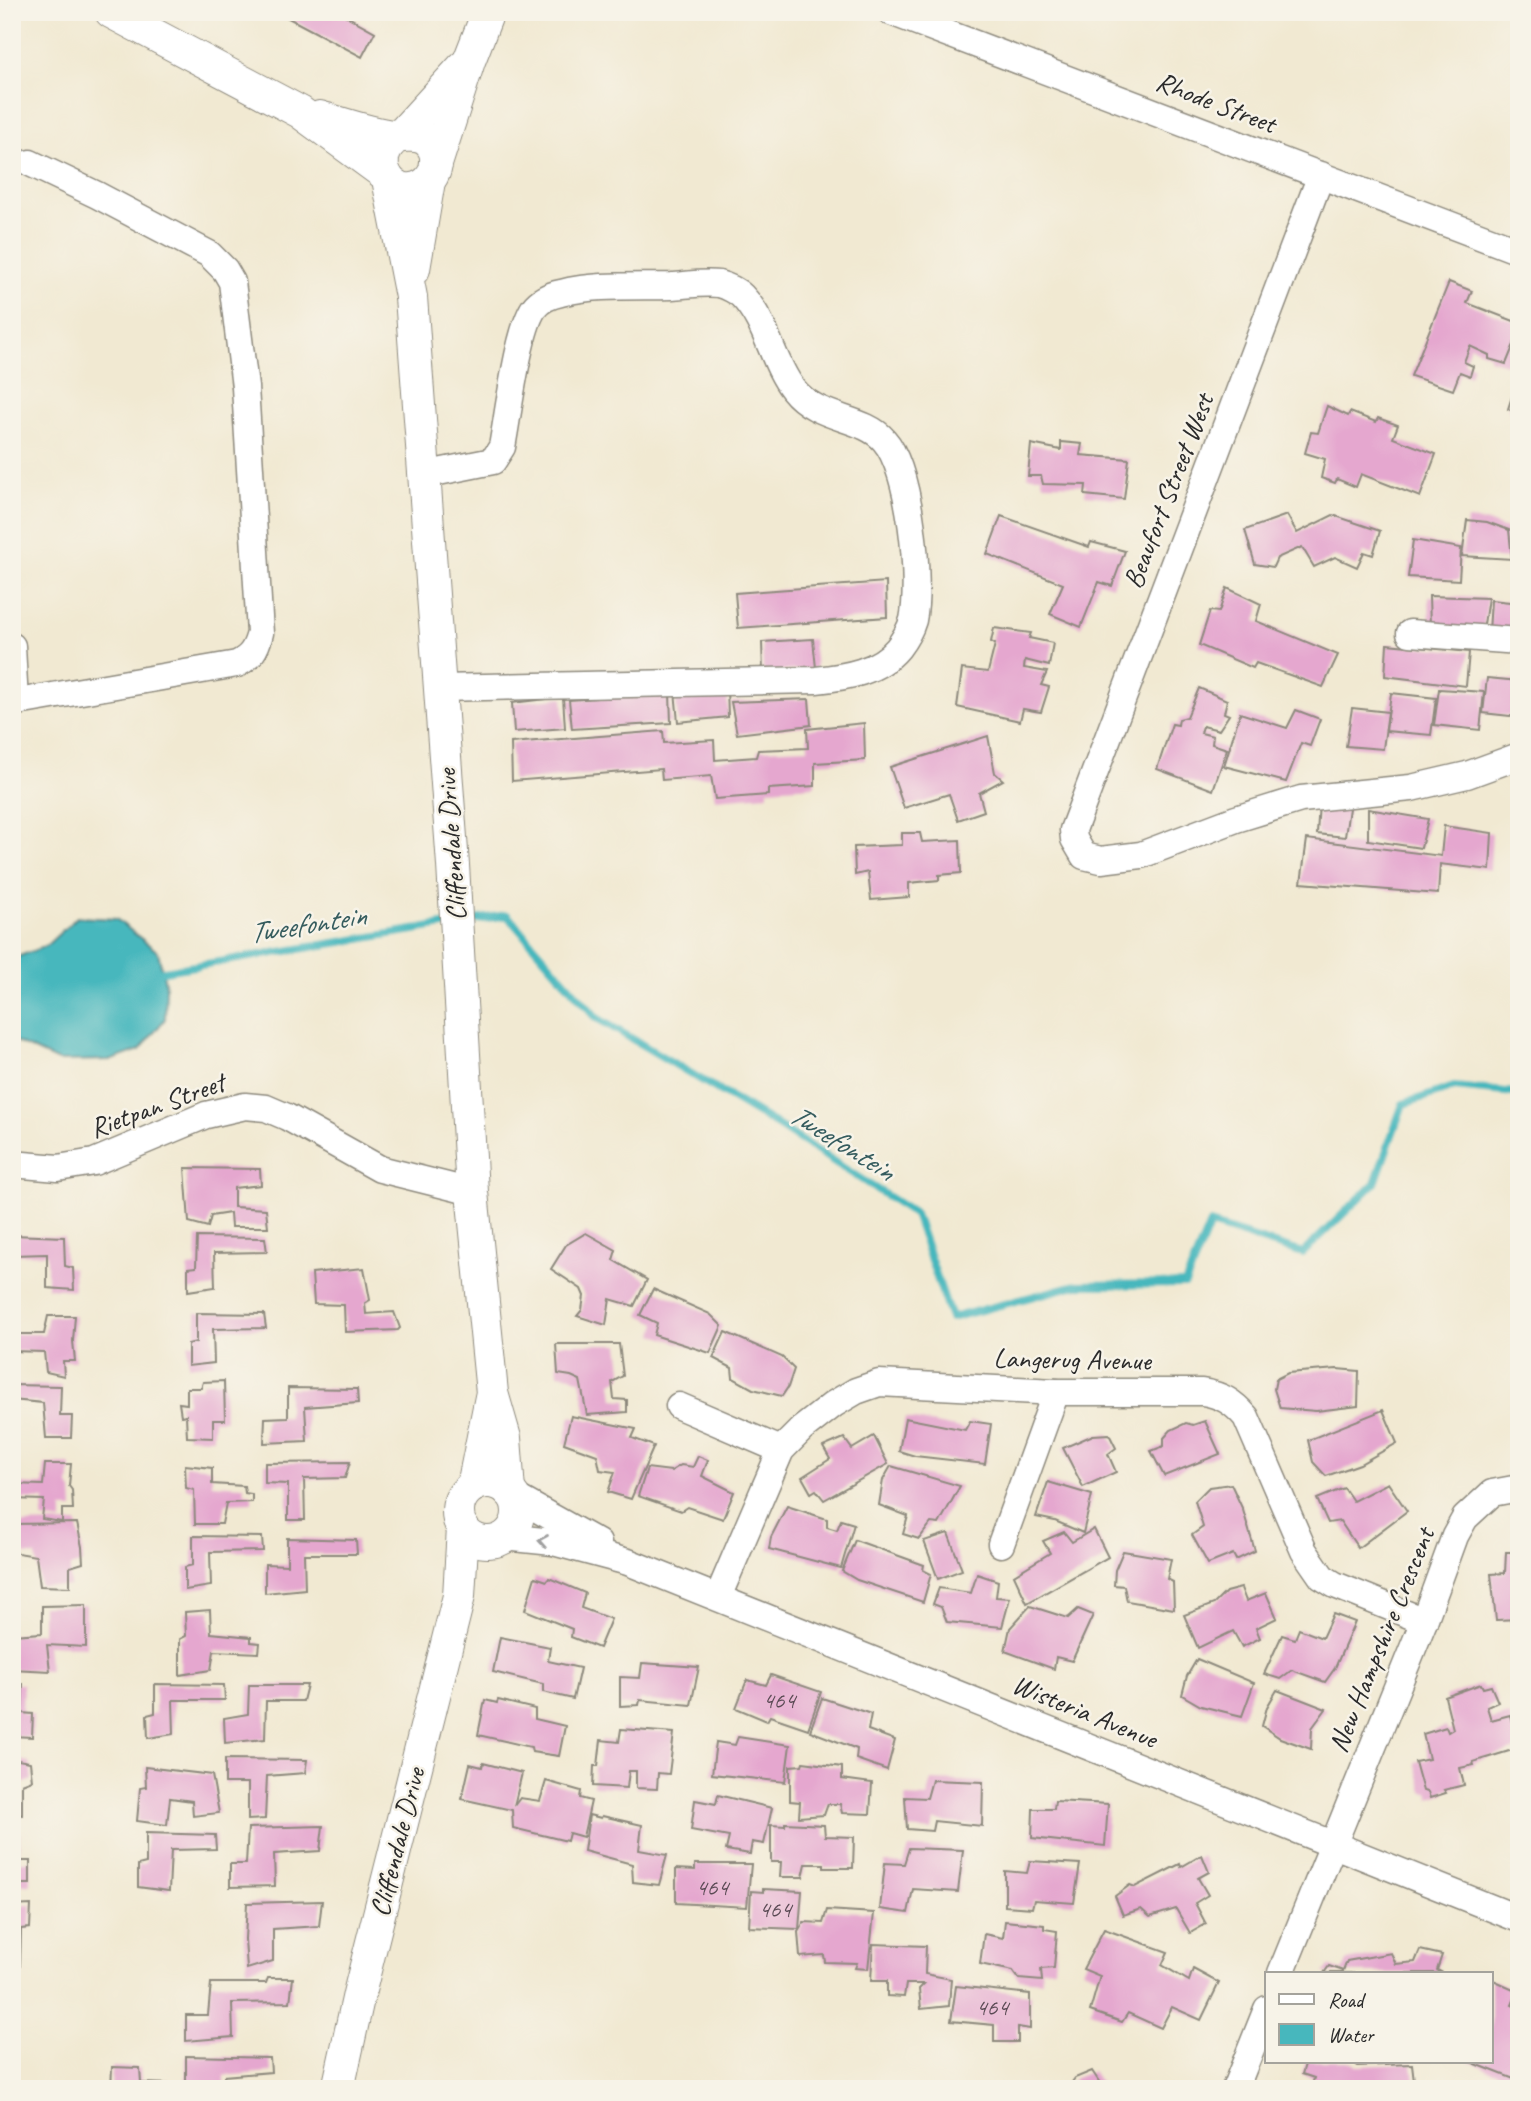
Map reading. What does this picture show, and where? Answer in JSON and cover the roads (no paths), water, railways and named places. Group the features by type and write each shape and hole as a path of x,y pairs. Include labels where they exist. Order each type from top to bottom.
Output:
{"street":[{"path":"111,12 300,112 399,187 408,189 421,186 432,172 435,153 429,142 413,134 399,137 388,144 383,154 383,169 387,177"},
{"name":"Cliffendale Drive","path":"411,297 419,233 432,172 468,61 488,12"},
{"name":"Rhode Street","path":"891,12 947,22 1321,175 1519,251"},
{"name":"Cliffendale Drive","path":"399,137 468,61"},
{"path":"300,112 399,137"},
{"path":"12,646 14,703 237,664 249,658 257,646 260,633 244,387 232,282 225,270 209,254 30,163"},
{"name":"Beaufort Street West","path":"1321,175 1073,830 1074,839 1084,856 1101,860 1141,855 1236,819 1301,799 1411,788 1467,775 1519,756"},
{"name":"Cliffendale Drive","path":"387,177 411,297 453,865 472,1192 492,1393 505,1438 511,1494"},
{"path":"423,475 493,461 499,456 524,330 535,306 546,298 581,289 720,285 742,295 792,388 804,401 875,432 885,440 907,494 916,569 913,619 903,640 885,660 845,677 817,680 440,688"},
{"path":"1410,633 1519,641"},
{"name":"Rietpan Street","path":"12,1164 58,1168 84,1164 206,1115 245,1106 266,1108 288,1117 394,1175 472,1192"},
{"name":"Langerug Avenue","path":"718,1597 781,1450 834,1404 867,1386 879,1383 1056,1392 1202,1392 1231,1401 1246,1417 1304,1551 1322,1577 1335,1585 1424,1620"},
{"path":"1001,1544 1056,1392"},
{"name":"Cliffendale Drive","path":"473,1486 492,1393"},
{"path":"679,1406 781,1450"},
{"path":"492,1483 511,1494 518,1511 517,1518 514,1526 501,1538 478,1540 463,1528 458,1510 466,1492 473,1486 492,1483"},
{"name":"New Hampshire Crescent","path":"1281,1972 1424,1620 1455,1536 1465,1518 1492,1493 1519,1488"},
{"name":"Wisteria Avenue","path":"511,1494 628,1562"},
{"name":"Cliffendale Drive","path":"338,2089 359,1994 459,1596 463,1528"},
{"name":"Cliffendale Drive","path":"459,1596 501,1538"},
{"name":"Wisteria Avenue","path":"501,1538 553,1542 628,1562 1519,1919"},
{"path":"1235,2089 1265,2015"}],"water":[{"path":"77,917 116,919 158,952 166,987 165,1019 140,1050 112,1060 58,1061 12,1040 12,959 46,946"}],"waterway":[{"name":"Tweefontein","path":"463,922 507,915 597,1018 774,1123 915,1214 951,1318 1076,1285 1185,1284 1210,1224 1303,1253 1375,1183 1403,1104 1454,1087 1516,1093 1519,1096"},
{"name":"Tweefontein","path":"152,973 450,924"}]}
